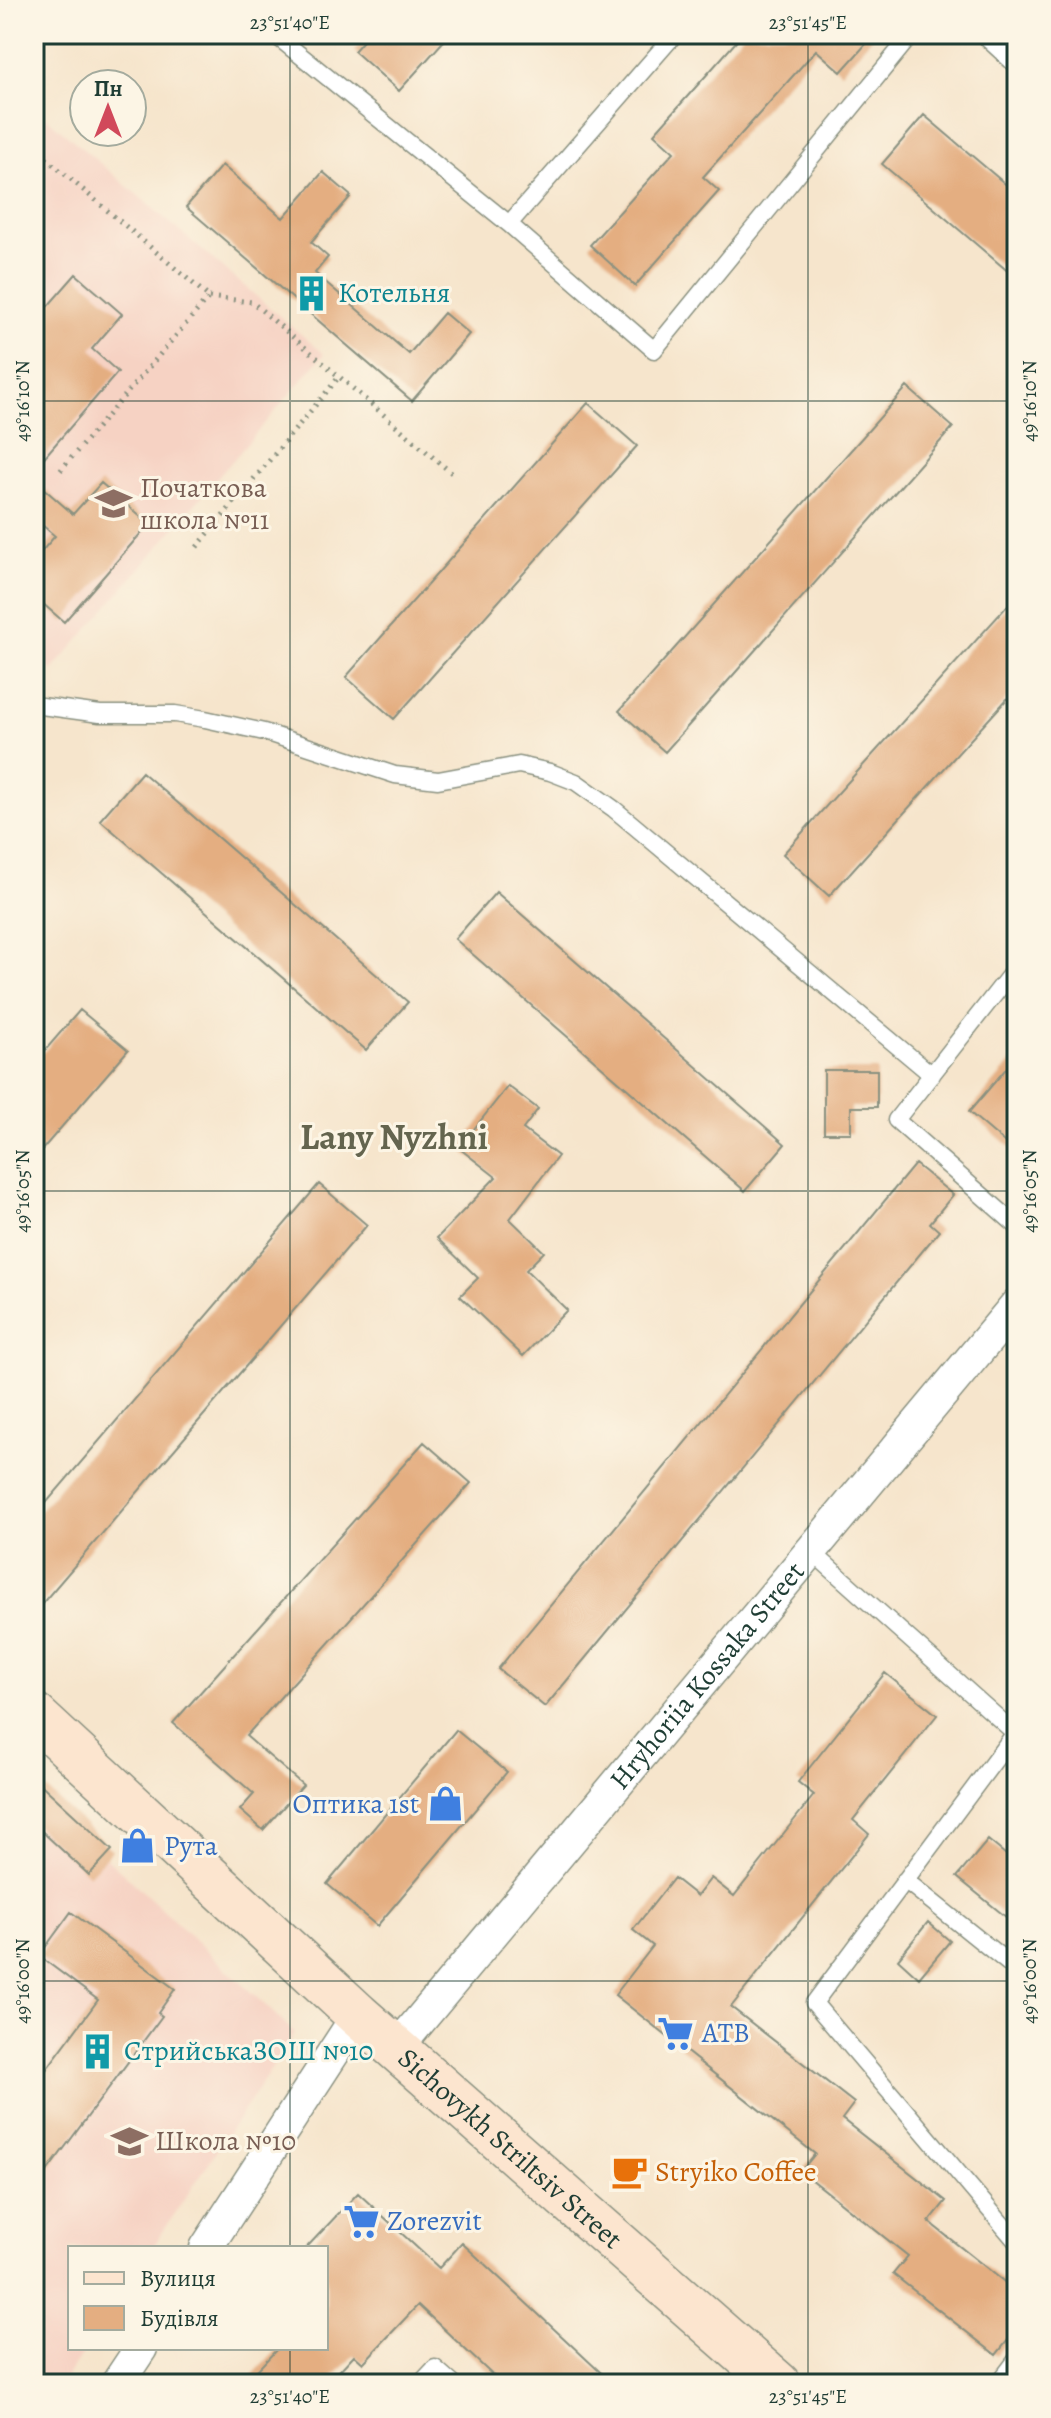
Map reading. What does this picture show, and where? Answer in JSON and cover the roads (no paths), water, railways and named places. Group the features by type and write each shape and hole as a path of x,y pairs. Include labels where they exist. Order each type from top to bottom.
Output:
{"street":[{"path":"994,34 1017,55"},
{"name":"Hryhoriia Kossaka Street","path":"396,2049 1017,1304"},
{"name":"Sichovykh Striltsiv Street","path":"34,1715 358,2015 778,2384"},
{"path":"207,2246 358,2015"},
{"path":"117,2384 140,2350"}],"lane":[{"path":"274,34 509,224 654,350 912,34"},
{"path":"509,224 675,34"},
{"path":"34,705 100,714 175,714 205,719 264,732 395,775 438,780 519,765 576,782 614,809 932,1075"},
{"path":"1017,966 896,1120 1017,1226"},
{"path":"811,1551 1016,1734 814,2003 1017,2242"},
{"path":"905,1880 1017,1970"},
{"path":"998,2384 1017,2359"},
{"path":"420,2384 435,2368 453,2384"}],"place":[{"name":"Котельня","path":"312,293"},
{"name":"Початкова школа №11","path":"114,504"},
{"name":"Оптика 1st","path":"445,1804"},
{"name":"Рута","path":"138,1846"},
{"name":"ATB","path":"676,2033"},
{"name":"СтрийськаЗОШ №10","path":"98,2051"},
{"name":"Школа №10","path":"129,2141"},
{"name":"Stryiko Coffee","path":"629,2172"},
{"name":"Zorezvit","path":"361,2221"}],"district":[{"name":"Lany Nyzhni","path":"394,1136"}]}
